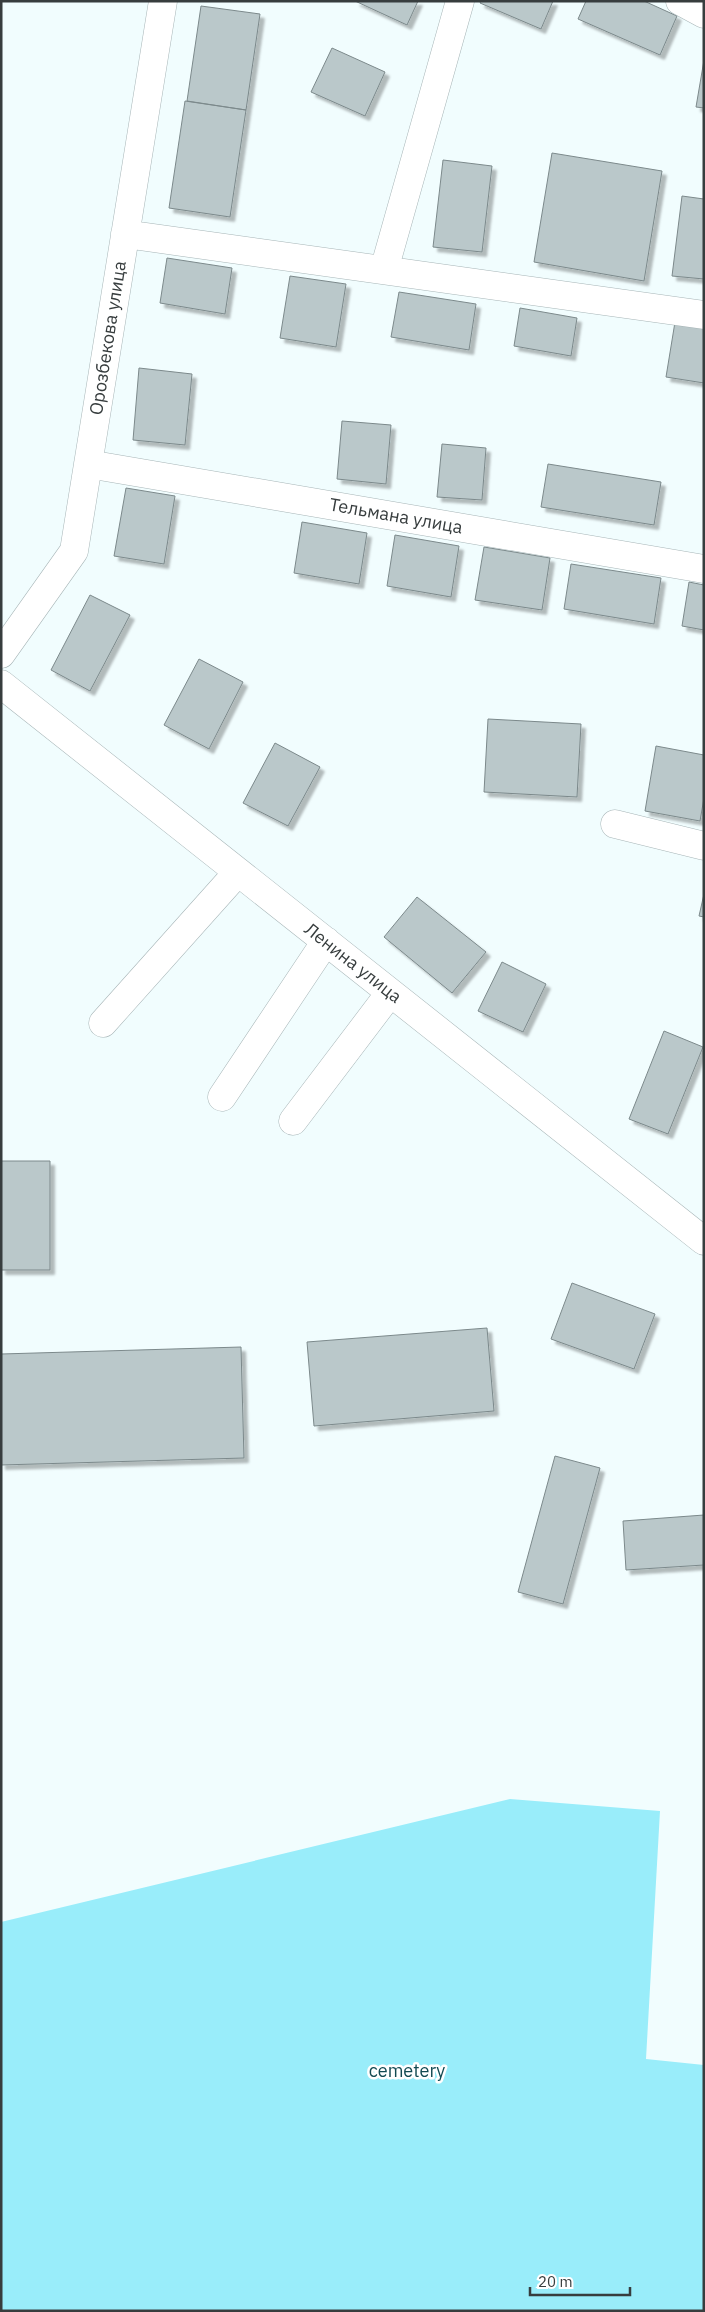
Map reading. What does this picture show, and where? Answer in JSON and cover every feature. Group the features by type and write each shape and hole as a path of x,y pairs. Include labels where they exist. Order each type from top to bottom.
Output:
{"street":[{"name":"Орозбекова улица","path":"1,654 74,551 163,1"},
{"path":"384,270 460,1"},
{"path":"680,1 704,14"},
{"path":"125,234 704,315"},
{"name":"Тельмана улица","path":"88,464 704,569"},
{"name":"Ленина улица","path":"1,684 704,1241"},
{"path":"615,824 704,846"},
{"path":"103,1023 238,872"},
{"path":"222,1097 326,941"},
{"path":"293,1121 390,992"}],"green space":[{"name":"cemetery","path":"510,1799 660,1811 646,2059 704,2065 704,2311 1,2311 1,1922"}],"building":[{"path":"355,1 418,1 407,25"},
{"path":"481,1 553,1 541,29 480,3"},
{"path":"586,1 644,1 677,16 660,55 578,19"},
{"path":"201,6 260,14 246,110 187,101"},
{"path":"332,48 385,72 365,116 311,92"},
{"path":"704,60 704,108 696,107"},
{"path":"185,101 246,110 230,217 169,208"},
{"path":"552,153 662,171 644,281 534,262"},
{"path":"443,160 492,166 482,252 433,247"},
{"path":"682,196 704,199 704,279 672,276"},
{"path":"167,258 232,268 225,314 160,303"},
{"path":"290,276 346,284 336,347 280,338"},
{"path":"399,292 476,304 469,350 391,337"},
{"path":"520,308 577,318 571,356 514,346"},
{"path":"675,322 704,327 704,383 666,377"},
{"path":"139,368 192,374 185,445 133,440"},
{"path":"342,421 391,425 386,484 337,479"},
{"path":"442,444 486,448 482,500 437,497"},
{"path":"548,464 661,482 654,525 541,507"},
{"path":"126,488 175,496 164,564 114,556"},
{"path":"302,522 367,533 359,584 294,573"},
{"path":"395,535 459,546 451,597 387,586"},
{"path":"484,547 550,558 542,610 475,600"},
{"path":"571,564 661,578 654,624 564,609"},
{"path":"689,582 704,585 704,630 682,626"},
{"path":"90,595 130,615 90,691 51,670"},
{"path":"199,659 243,682 209,749 164,725"},
{"path":"488,719 581,724 577,797 484,792"},
{"path":"275,743 320,767 288,826 243,803"},
{"path":"656,746 704,755 704,798 700,821 645,811"},
{"path":"704,894 704,917 699,916"},
{"path":"417,897 486,952 452,993 384,937"},
{"path":"502,962 546,984 523,1032 478,1011"},
{"path":"664,1031 703,1047 668,1134 629,1119"},
{"path":"1,1161 50,1161 50,1270 1,1270"},
{"path":"572,1283 655,1314 634,1369 551,1339"},
{"path":"487,1328 494,1411 314,1426 307,1342"},
{"path":"241,1347 244,1458 1,1465 1,1354"},
{"path":"555,1456 600,1468 563,1604 518,1592"},
{"path":"704,1515 704,1565 626,1570 623,1521"}]}
